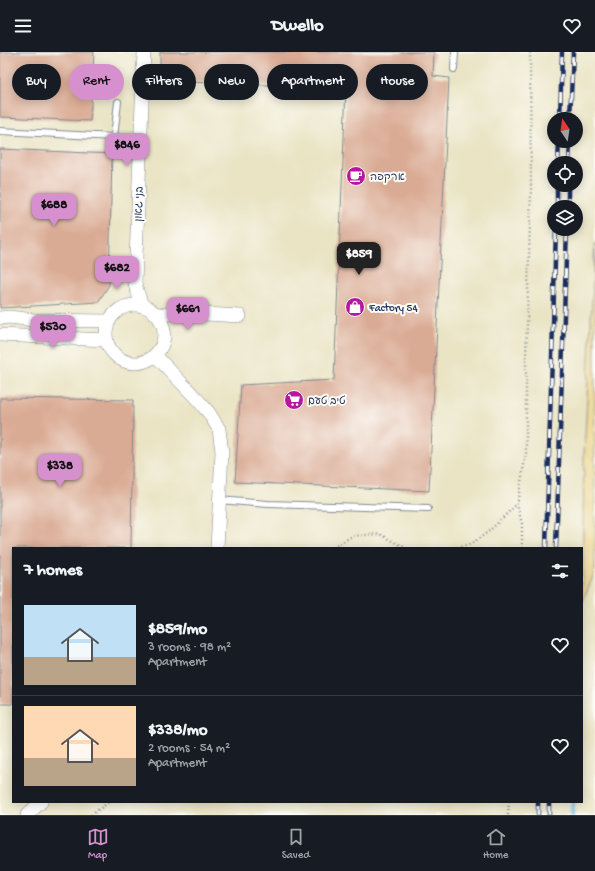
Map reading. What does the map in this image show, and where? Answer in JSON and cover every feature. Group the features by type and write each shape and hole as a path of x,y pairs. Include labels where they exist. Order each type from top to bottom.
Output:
{"street":[{"name":"בני גאון","path":"142,306 134,284 144,52"},
{"name":"בני גאון","path":"122,308 134,284"},
{"path":"128,306 142,306 150,309 156,314 163,328 164,338 161,347 155,355 140,363 130,363 114,356 106,340 106,330 108,321 114,313 128,306"},
{"path":"156,314 240,316"},
{"path":"163,328 206,314"},
{"path":"0,318 9,317 34,320 108,321"},
{"path":"0,335 106,340"},
{"path":"155,355 197,399 219,429 222,452 217,547"},
{"path":"26,815 40,803"}],"lane":[{"path":"454,69 455,52"},
{"path":"0,131 114,136 118,102"},
{"path":"219,500 268,504 428,508"}],"path":[{"path":"522,547 522,524 517,504 526,454 526,357 531,190 530,52"},
{"path":"460,547 471,544 488,532 517,504"},
{"path":"335,547 352,536 380,534 404,547"},
{"path":"91,815 108,803"},
{"path":"508,815 509,803"}],"sand":[{"path":"595,243 595,571 583,601 584,455"}],"building":[{"path":"0,52 94,52 93,64 69,64 69,100 91,100 90,121 0,117"},
{"path":"160,52 434,52 433,76 449,78 429,491 235,482 241,385 334,380 346,100 358,100 358,64 267,64 267,85 259,85 259,64 204,64 204,83 196,82 196,64 160,64"},
{"path":"0,149 112,154 109,285 98,302 0,308"},
{"path":"0,398 133,400 131,547 12,547 12,704 0,704"}],"waterway":[{"path":"572,815 573,803"}],"railway":[{"path":"560,112 562,52"},
{"path":"570,112 573,52"},
{"path":"558,156 559,148"},
{"path":"569,156 570,148"},
{"path":"557,192 557,200"},
{"path":"568,192 568,200"},
{"path":"546,547 556,236"},
{"path":"556,547 567,236"},
{"path":"538,803 538,815"},
{"path":"549,803 549,815"}],"place":[{"name":"ארקפה","path":"356,176"},
{"name":"Factory 54","path":"355,307"},
{"name":"טיב טעם","path":"294,400"}]}
